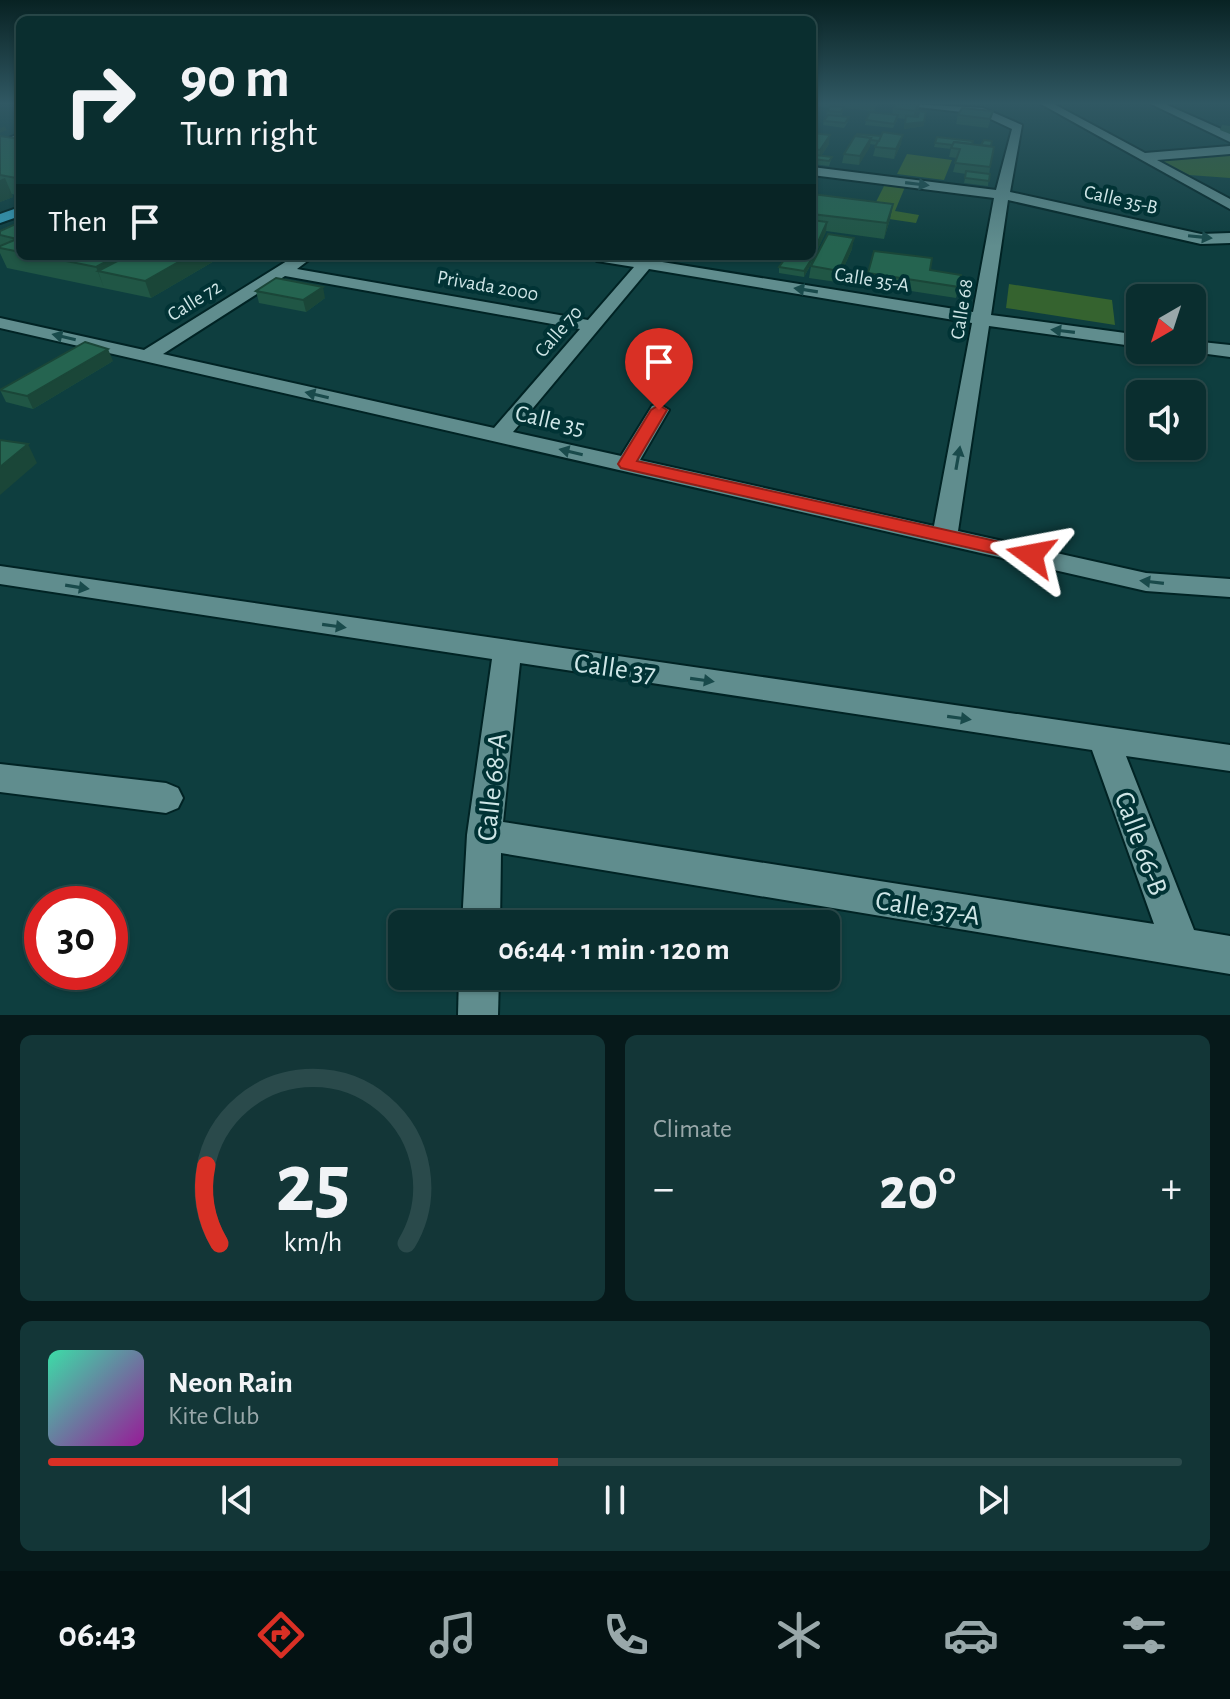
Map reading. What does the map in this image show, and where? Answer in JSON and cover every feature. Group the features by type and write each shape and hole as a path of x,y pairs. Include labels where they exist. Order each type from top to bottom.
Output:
{"street":[{"name":"Calle 68","path":"945,535 1002,195 1012,151"},
{"path":"1134,151 1230,205"},
{"path":"1144,157 1213,151"},
{"name":"Calle 35-B","path":"816,172 1033,199 1201,239 1230,238"},
{"name":"Calle 72","path":"147,356 300,260"},
{"name":"Calle 35-A","path":"649,260 982,319 1126,339"},
{"name":"Calle 70","path":"498,436 649,260"},
{"name":"Privada 2000","path":"283,271 592,326"},
{"name":"Calle 35","path":"0,323 1146,582 1230,588"},
{"path":"1206,349 1230,352"},
{"path":"627,464 659,410"},
{"name":"Calle 37","path":"0,575 1230,758"},
{"name":"Calle 68-A","path":"481,910 484,835 507,651"},
{"name":"Calle 66-B","path":"1104,739 1181,947"},
{"path":"0,778 166,798"},
{"name":"Calle 37-A","path":"484,835 1230,955"},
{"path":"478,1015 479,990"}],"green space":[{"path":"1230,153 1230,178 1189,175 1157,158"},
{"path":"907,154 952,160 944,180 897,174"},
{"path":"885,184 905,187 895,211 919,215 916,223 869,216"},
{"path":"1009,284 1112,300 1115,325 1006,308"}],"building":[{"path":"0,151 16,151 16,178 0,175"},
{"path":"846,151 863,151 860,156 844,154"},
{"path":"959,151 993,151 990,167 955,163"},
{"path":"816,155 832,157 829,161 816,159"},
{"path":"966,171 990,174 989,181 965,178"},
{"path":"816,194 893,204 887,223 816,214"},
{"path":"816,221 827,222 816,246"},
{"path":"16,224 16,239 0,235 0,231"},
{"path":"828,234 854,238 839,271 811,266"},
{"path":"16,239 16,251 0,246"},
{"path":"874,251 932,258 930,270 961,275 959,287 868,273"},
{"path":"61,260 109,260 96,267"},
{"path":"119,260 182,260 145,281 98,271"},
{"path":"784,260 811,260 804,271 779,267"},
{"path":"276,278 323,287 303,300 256,291"},
{"path":"85,342 108,349 27,396 0,390"},
{"path":"0,440 28,444 0,467"}],"route":[{"path":"659,410 627,464 1031,555"}]}
